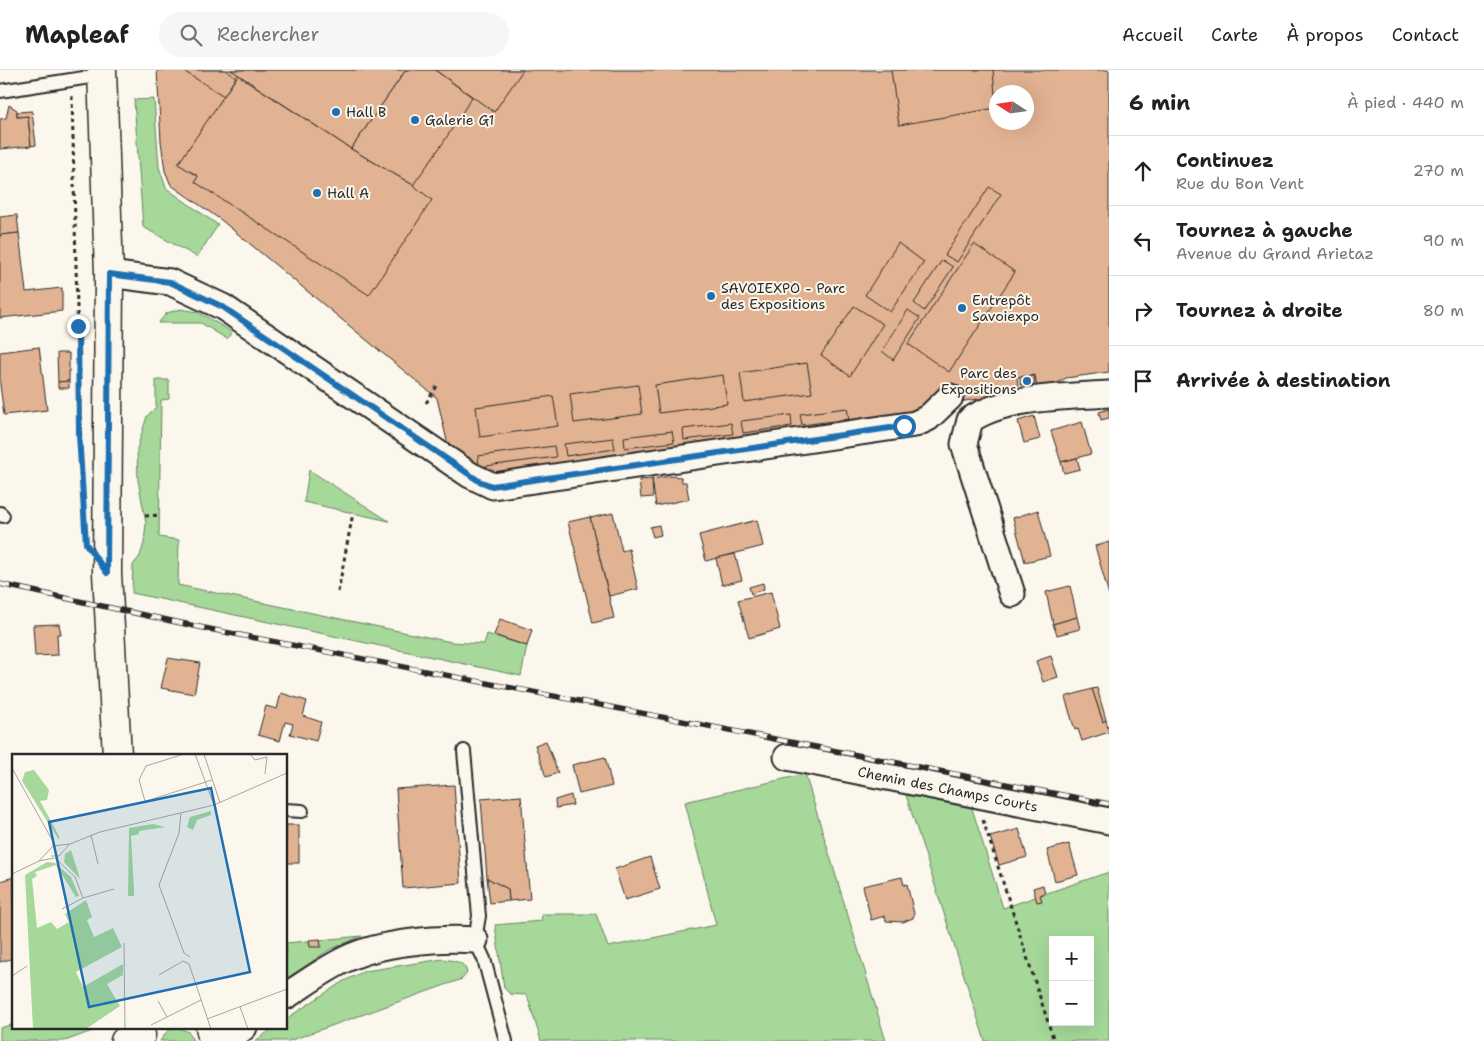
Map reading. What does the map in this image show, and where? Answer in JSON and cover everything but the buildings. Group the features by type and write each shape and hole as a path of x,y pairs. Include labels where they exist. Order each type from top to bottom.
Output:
{"main road":[{"path":"102,73 109,274 107,573 117,754"},
{"path":"210,1028 214,1041"}],"street":[{"path":"109,274 170,282 223,307 479,481 492,486 915,424 928,418 950,397"},
{"path":"1012,594 964,444 970,420 984,410 1042,399 1109,394"},
{"name":"Chemin des Champs Courts","path":"787,757 1109,821"},
{"path":"288,995 347,958 373,948 453,938 475,940"},
{"path":"227,1041 243,1028"}],"lane":[{"path":"0,91 71,81 102,73"},
{"path":"464,751 479,916 475,940 484,960 506,1041"},
{"path":"288,810 302,811"}],"path":[{"path":"71,81 82,480"},
{"path":"426,403 439,382"},
{"path":"338,592 353,513"},
{"path":"145,516 160,515"},
{"path":"980,796 984,824 1054,1041"}],"green space":[{"path":"154,99 159,167 166,188 218,225 197,257 143,227 134,100"},
{"path":"181,309 198,312 232,332 227,339 201,323 158,323 167,313"},
{"path":"156,380 169,380 169,399 161,400 159,537 179,540 178,585 451,642 484,644 487,634 527,646 521,676 132,593 133,565 140,556 144,543 146,523 138,480 137,449 147,416 156,407"},
{"path":"309,470 389,521 304,502"},
{"path":"805,774 886,1041 541,1041 527,995 510,994 504,988 495,925 541,921 542,914 596,914 608,947 716,925 685,802"},
{"path":"905,792 971,805 1003,908 1109,872 1109,1041 985,1041"},
{"path":"362,936 329,950 288,978 288,943"},
{"path":"443,959 461,964 467,973 462,979 289,1041 255,1041 274,1028 288,1028 288,1018 342,982 365,971"},
{"path":"12,1025 12,1028 100,1028 65,1041 0,1041 0,1028"},
{"path":"179,1028 189,1032 193,1041 160,1041 168,1030"}],"railway":[{"path":"0,584 204,628 1109,804"}],"place":[{"name":"Hall B","path":"336,112"},
{"name":"Galerie G1","path":"415,120"},
{"name":"Hall A","path":"317,193"},
{"name":"SAVOIEXPO - Parc des Expositions","path":"711,296"},
{"name":"Entrepôt Savoiexpo","path":"962,308"},
{"name":"Parc des Expositions","path":"1027,381"}],"route":[{"path":"78,326 79,435 86,544 107,573 109,501 109,274 170,282 223,307 479,481 492,486 904,426"}]}
